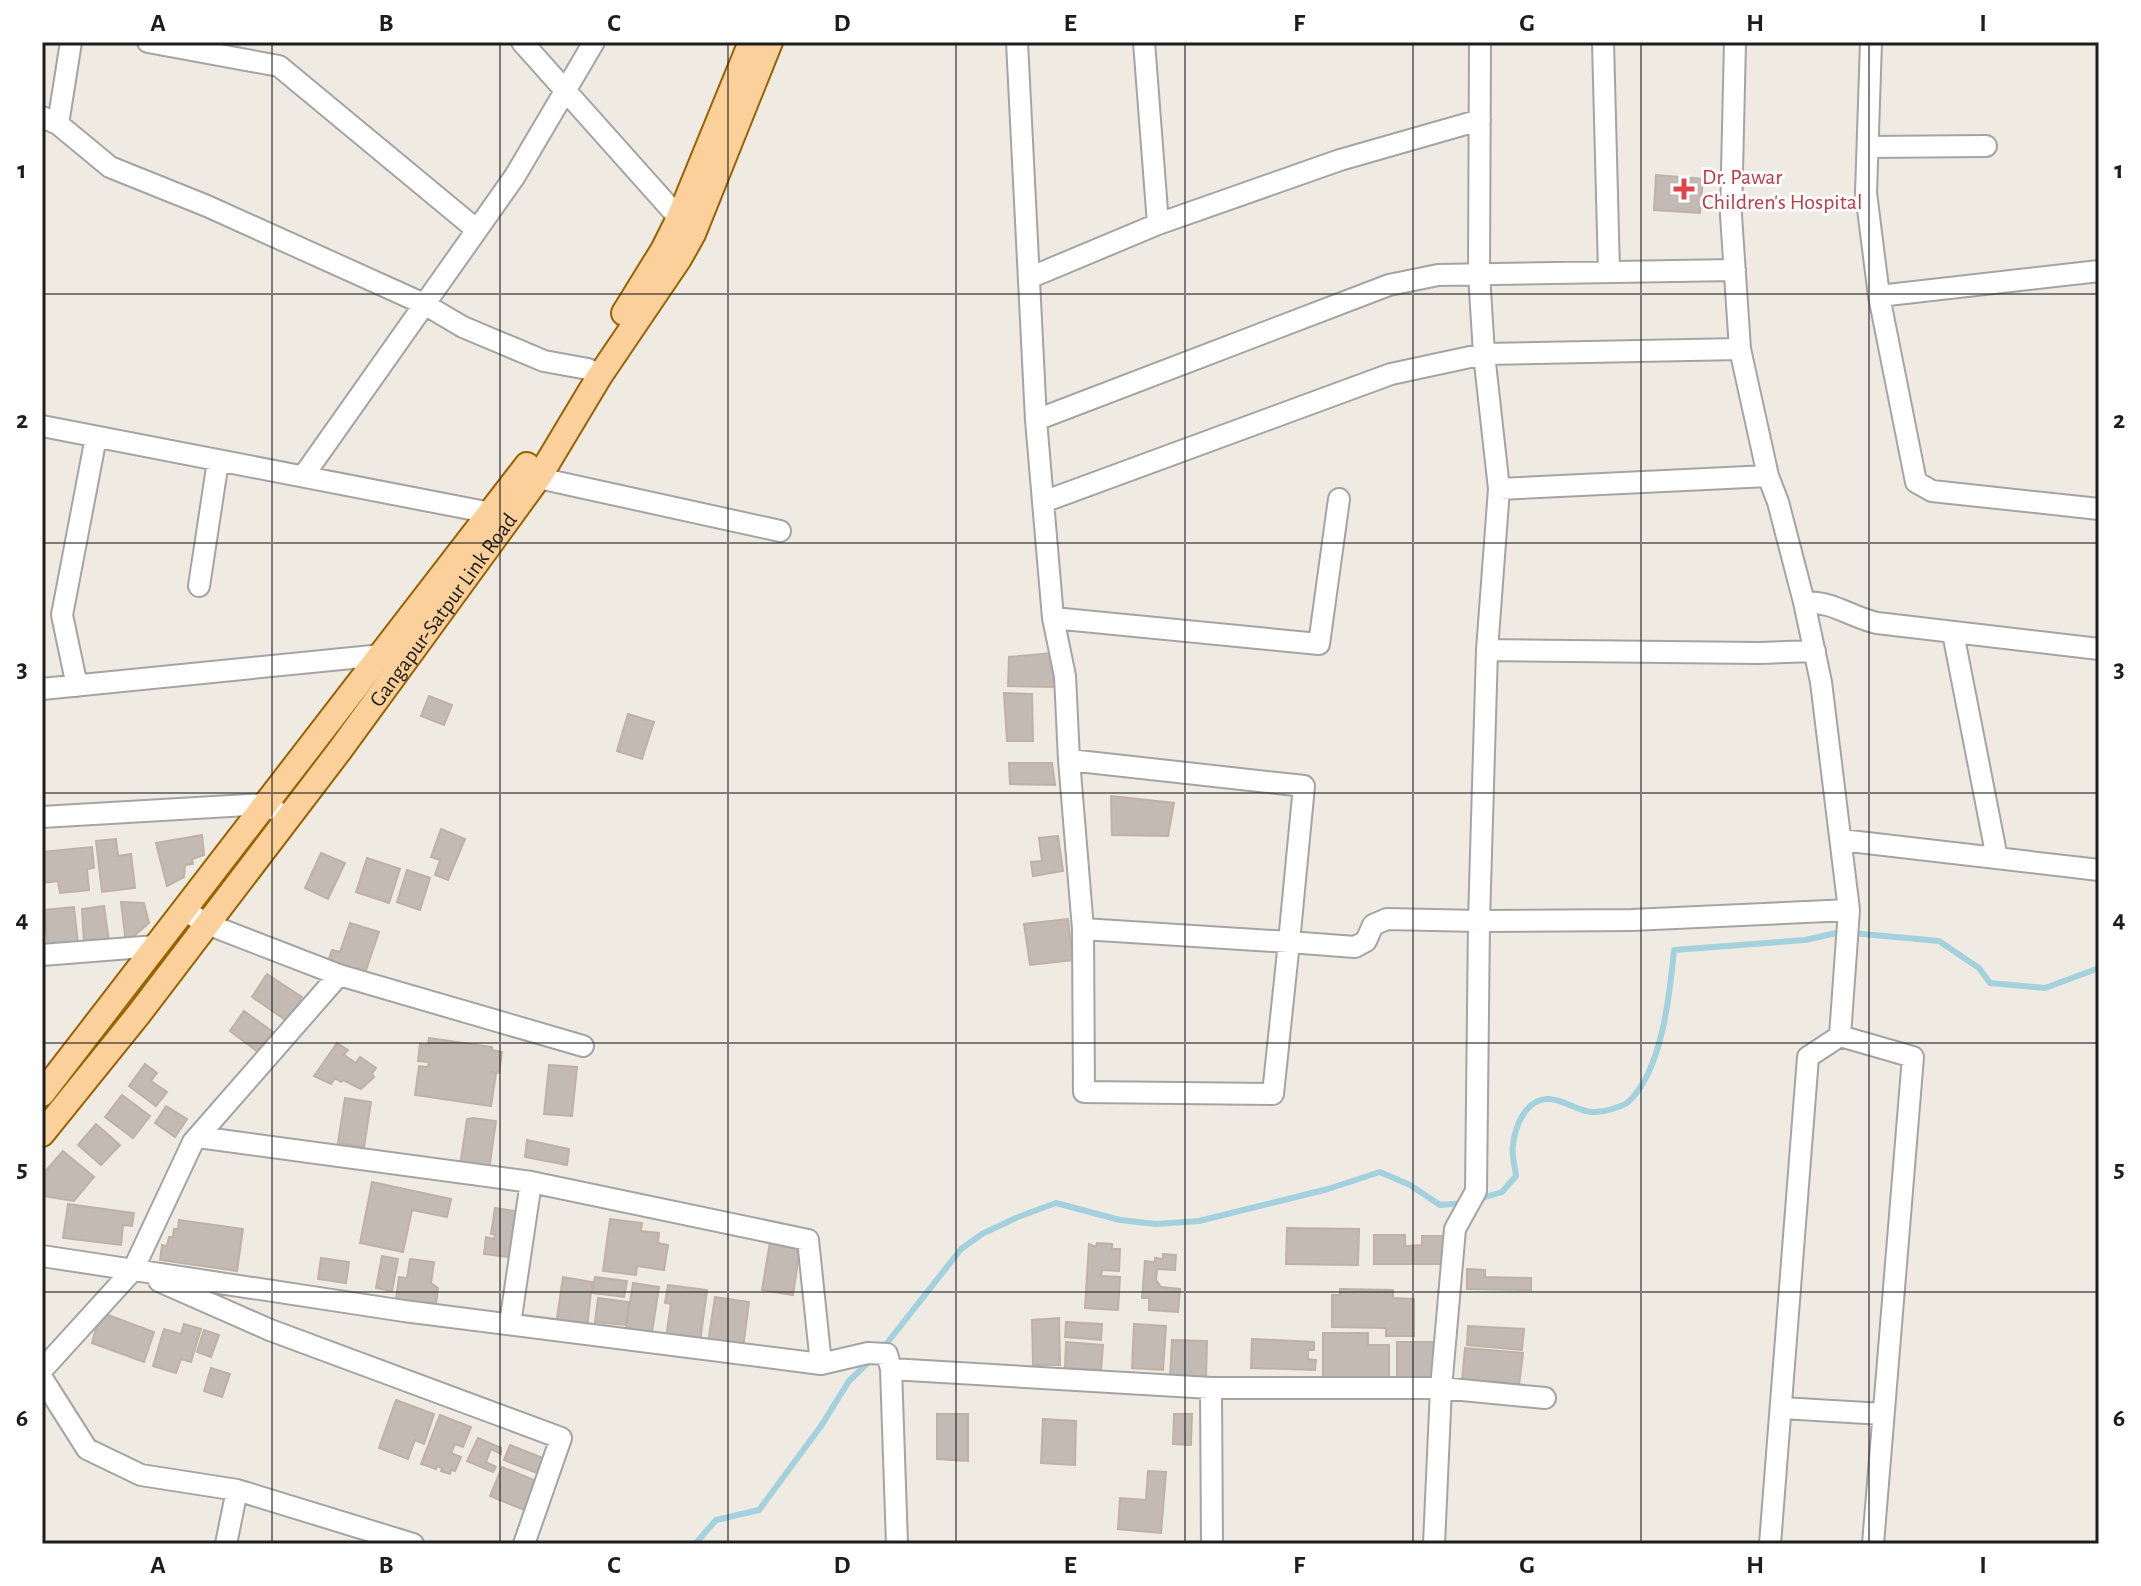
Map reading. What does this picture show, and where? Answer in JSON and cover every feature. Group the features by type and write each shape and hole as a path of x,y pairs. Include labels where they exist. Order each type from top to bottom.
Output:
{"main road":[{"name":"Gangapur-Satpur Link Road","path":"42,1134 138,1015 287,818 530,476 594,373 663,250 751,42"},
{"name":"Gangapur-Satpur Link Road","path":"594,373 679,259 693,234 770,42"},
{"name":"Gangapur-Satpur Link Road","path":"42,1094 491,513 530,476"}],"street":[{"path":"71,42 50,120 110,167 207,206 424,304 463,327 544,361 594,373"},
{"path":"148,42 279,66 477,230"},
{"path":"522,42 679,218"},
{"path":"304,475 515,176 594,42"},
{"path":"1017,42 1036,420 1053,618 1065,676 1069,760 1083,929 1084,1092 1273,1094 1304,786 1069,760"},
{"path":"1144,42 1158,224"},
{"path":"1434,1544 1441,1388 1455,1229 1476,1191 1479,921 1487,650 1499,489 1484,354 1479,274 1480,42"},
{"path":"1603,42 1609,272"},
{"path":"1735,42 1731,215 1740,349 1768,476 1778,502 1804,602 1821,682 1841,840 1848,925 1840,1036"},
{"path":"1871,42 1866,193 1879,296 1913,476 1916,482 1932,491 2099,509"},
{"path":"1029,278 1158,224 1366,151 1480,120"},
{"path":"1868,147 1986,146"},
{"path":"1036,420 1389,285 1438,275 1735,270"},
{"path":"1879,296 2099,271"},
{"path":"1043,502 1391,374 1484,354 1740,349"},
{"path":"42,426 491,513"},
{"path":"77,686 62,615 96,437"},
{"path":"199,586 218,461"},
{"path":"530,476 780,531"},
{"path":"1499,489 1768,476"},
{"path":"1053,618 1319,644 1339,499"},
{"path":"1804,602 1830,603 1853,616 1877,623 2099,649"},
{"path":"1953,633 1997,858"},
{"path":"1487,650 1815,651"},
{"path":"42,689 382,655"},
{"path":"42,817 266,804 287,818"},
{"path":"1841,840 2099,870"},
{"path":"184,910 207,924 339,975 583,1046"},
{"path":"1083,929 1355,947 1366,941 1373,925 1387,919 1848,925"},
{"path":"42,955 156,946"},
{"path":"42,1370 133,1270 198,1137 339,975"},
{"path":"1770,1544 1808,1057 1840,1036 1913,1057 1873,1544"},
{"path":"198,1137 531,1182 808,1240 821,1364"},
{"path":"510,1324 531,1182"},
{"path":"42,1256 510,1324 821,1364 882,1359 1211,1388 1441,1388 1545,1398"},
{"path":"133,1270 270,1330 561,1438 524,1544"},
{"path":"882,1359 897,1544"},
{"path":"42,1378 87,1449 141,1475 237,1490 413,1544"},
{"path":"1211,1388 1212,1544"},
{"path":"1782,1408 1883,1414"},
{"path":"226,1544 237,1490"}],"building":[{"path":"1656,175 1703,179 1700,213 1654,210"},
{"path":"1053,653 1054,687 1008,686 1009,657"},
{"path":"1004,693 1032,694 1033,741 1007,741"},
{"path":"429,696 452,705 444,725 421,716"},
{"path":"628,714 654,722 642,759 617,751"},
{"path":"1009,763 1052,763 1055,785 1010,784"},
{"path":"1111,796 1174,803 1168,836 1112,835"},
{"path":"441,829 465,839 448,880 435,875 440,860 431,857"},
{"path":"202,835 204,855 192,859 193,864 185,865 184,877 167,886 156,843"},
{"path":"1058,836 1063,871 1033,876 1031,862 1042,861 1039,838"},
{"path":"116,839 118,856 131,854 135,888 102,892 96,841"},
{"path":"92,847 94,868 87,869 89,890 60,893 58,881 42,883 42,852"},
{"path":"321,853 345,863 328,899 305,888"},
{"path":"367,858 400,869 389,903 356,892"},
{"path":"407,870 430,878 420,910 397,902"},
{"path":"121,902 144,903 149,923 126,943"},
{"path":"104,906 109,941 84,943 82,909"},
{"path":"74,907 78,944 48,947 44,910"},
{"path":"1068,919 1073,960 1030,965 1024,924"},
{"path":"350,923 379,932 365,973 328,961 332,950 340,952"},
{"path":"267,974 302,997 287,1021 252,997"},
{"path":"244,1011 273,1032 258,1052 230,1031"},
{"path":"429,1038 492,1047 492,1050 502,1052 499,1073 490,1072 496,1074 491,1106 415,1095 419,1066 428,1067 429,1062 418,1061 420,1044 428,1045"},
{"path":"337,1043 348,1050 344,1055 356,1063 360,1057 376,1068 372,1074 374,1077 361,1089 343,1080 341,1082 335,1078 331,1084 314,1076"},
{"path":"145,1064 157,1073 151,1081 167,1092 156,1106 129,1086"},
{"path":"549,1065 577,1067 572,1116 544,1114"},
{"path":"122,1095 150,1116 133,1138 105,1117"},
{"path":"345,1098 371,1102 364,1147 338,1143"},
{"path":"166,1106 187,1119 175,1137 155,1123"},
{"path":"467,1119 496,1121 489,1170 460,1166"},
{"path":"96,1124 120,1145 101,1165 78,1145"},
{"path":"527,1140 569,1149 567,1165 525,1157"},
{"path":"63,1151 94,1177 74,1201 42,1196 42,1175"},
{"path":"372,1182 451,1199 447,1217 412,1210 403,1252 360,1243"},
{"path":"68,1204 134,1213 132,1226 123,1225 121,1245 63,1238"},
{"path":"495,1208 522,1212 516,1258 484,1254 486,1237 494,1239 495,1234 491,1234"},
{"path":"610,1219 642,1223 641,1231 659,1233 658,1243 668,1245 664,1270 637,1266 636,1275 603,1271"},
{"path":"179,1220 243,1229 237,1271 160,1260 162,1245 167,1246 174,1229 178,1229"},
{"path":"1287,1228 1359,1229 1358,1265 1286,1264"},
{"path":"1374,1235 1405,1235 1405,1246 1422,1245 1422,1236 1445,1236 1446,1264 1374,1264"},
{"path":"770,1242 800,1247 793,1295 762,1290"},
{"path":"1097,1243 1112,1244 1112,1249 1120,1249 1119,1271 1102,1270 1101,1276 1120,1277 1118,1310 1085,1308 1089,1244 1096,1247"},
{"path":"1163,1254 1176,1255 1175,1270 1157,1269 1156,1280 1161,1287 1180,1289 1178,1312 1149,1310 1149,1298 1142,1298 1145,1261 1163,1259"},
{"path":"382,1256 398,1259 392,1291 376,1288"},
{"path":"321,1258 349,1262 346,1283 318,1279"},
{"path":"410,1259 434,1262 431,1283 438,1288 436,1305 396,1299 399,1277 407,1278"},
{"path":"1467,1269 1485,1270 1485,1277 1531,1278 1531,1290 1467,1289"},
{"path":"563,1277 592,1282 587,1329 556,1325"},
{"path":"595,1277 627,1281 624,1297 592,1293"},
{"path":"633,1283 659,1287 652,1332 626,1328"},
{"path":"668,1285 707,1290 700,1342 666,1337 671,1304 665,1303"},
{"path":"1340,1289 1393,1290 1393,1298 1414,1299 1414,1336 1386,1336 1386,1328 1332,1327 1332,1295 1340,1295"},
{"path":"715,1297 749,1302 743,1348 708,1343"},
{"path":"598,1298 629,1302 626,1325 595,1322"},
{"path":"100,1312 154,1332 144,1362 92,1343"},
{"path":"1059,1318 1060,1365 1033,1365 1032,1320"},
{"path":"1066,1322 1102,1324 1101,1340 1065,1337"},
{"path":"184,1324 201,1329 191,1362 181,1359 176,1373 153,1366 164,1329 181,1334"},
{"path":"1134,1324 1166,1326 1163,1370 1132,1368"},
{"path":"1468,1326 1524,1329 1522,1350 1467,1345"},
{"path":"204,1330 219,1335 211,1357 197,1352"},
{"path":"1323,1333 1368,1333 1368,1345 1389,1345 1389,1378 1323,1377"},
{"path":"1252,1339 1314,1342 1314,1350 1308,1350 1308,1359 1316,1360 1315,1370 1251,1368"},
{"path":"1172,1340 1207,1341 1206,1379 1170,1377"},
{"path":"1066,1342 1103,1345 1101,1370 1065,1368"},
{"path":"1397,1342 1438,1342 1438,1378 1397,1377"},
{"path":"1465,1348 1523,1353 1519,1386 1462,1381"},
{"path":"211,1368 230,1374 222,1397 204,1391"},
{"path":"396,1400 434,1414 424,1444 415,1440 408,1459 379,1448"},
{"path":"937,1414 968,1414 968,1461 937,1459"},
{"path":"1174,1414 1192,1414 1191,1445 1173,1444"},
{"path":"440,1415 471,1427 463,1447 455,1444 451,1453 461,1457 455,1471 451,1470 450,1474 437,1466 436,1469 421,1464"},
{"path":"1043,1419 1076,1421 1075,1465 1041,1463"},
{"path":"478,1438 501,1448 501,1454 491,1449 486,1462 496,1467 493,1472 467,1461"},
{"path":"510,1445 548,1460 542,1475 504,1460"},
{"path":"502,1467 539,1482 527,1511 490,1496"},
{"path":"1148,1471 1166,1472 1161,1533 1118,1529 1120,1498 1146,1500"}],"waterway":[{"path":"1479,1199 1502,1192 1516,1176 1512,1152 1514,1138 1522,1116 1533,1104 1547,1099 1601,1112 1625,1104 1640,1089 1662,1031 1674,950 1805,940 1841,932 1939,941 1979,968 1990,983 2045,988 2099,968"},
{"path":"884,1347 961,1249 982,1234 1056,1203 1120,1220 1156,1224 1199,1221 1328,1189 1380,1172 1410,1185 1440,1205 1464,1203"},
{"path":"695,1544 716,1520 759,1510 821,1426 849,1381 873,1358"}],"place":[{"name":"Dr. Pawar Children's Hospital","path":"1684,189"}]}
